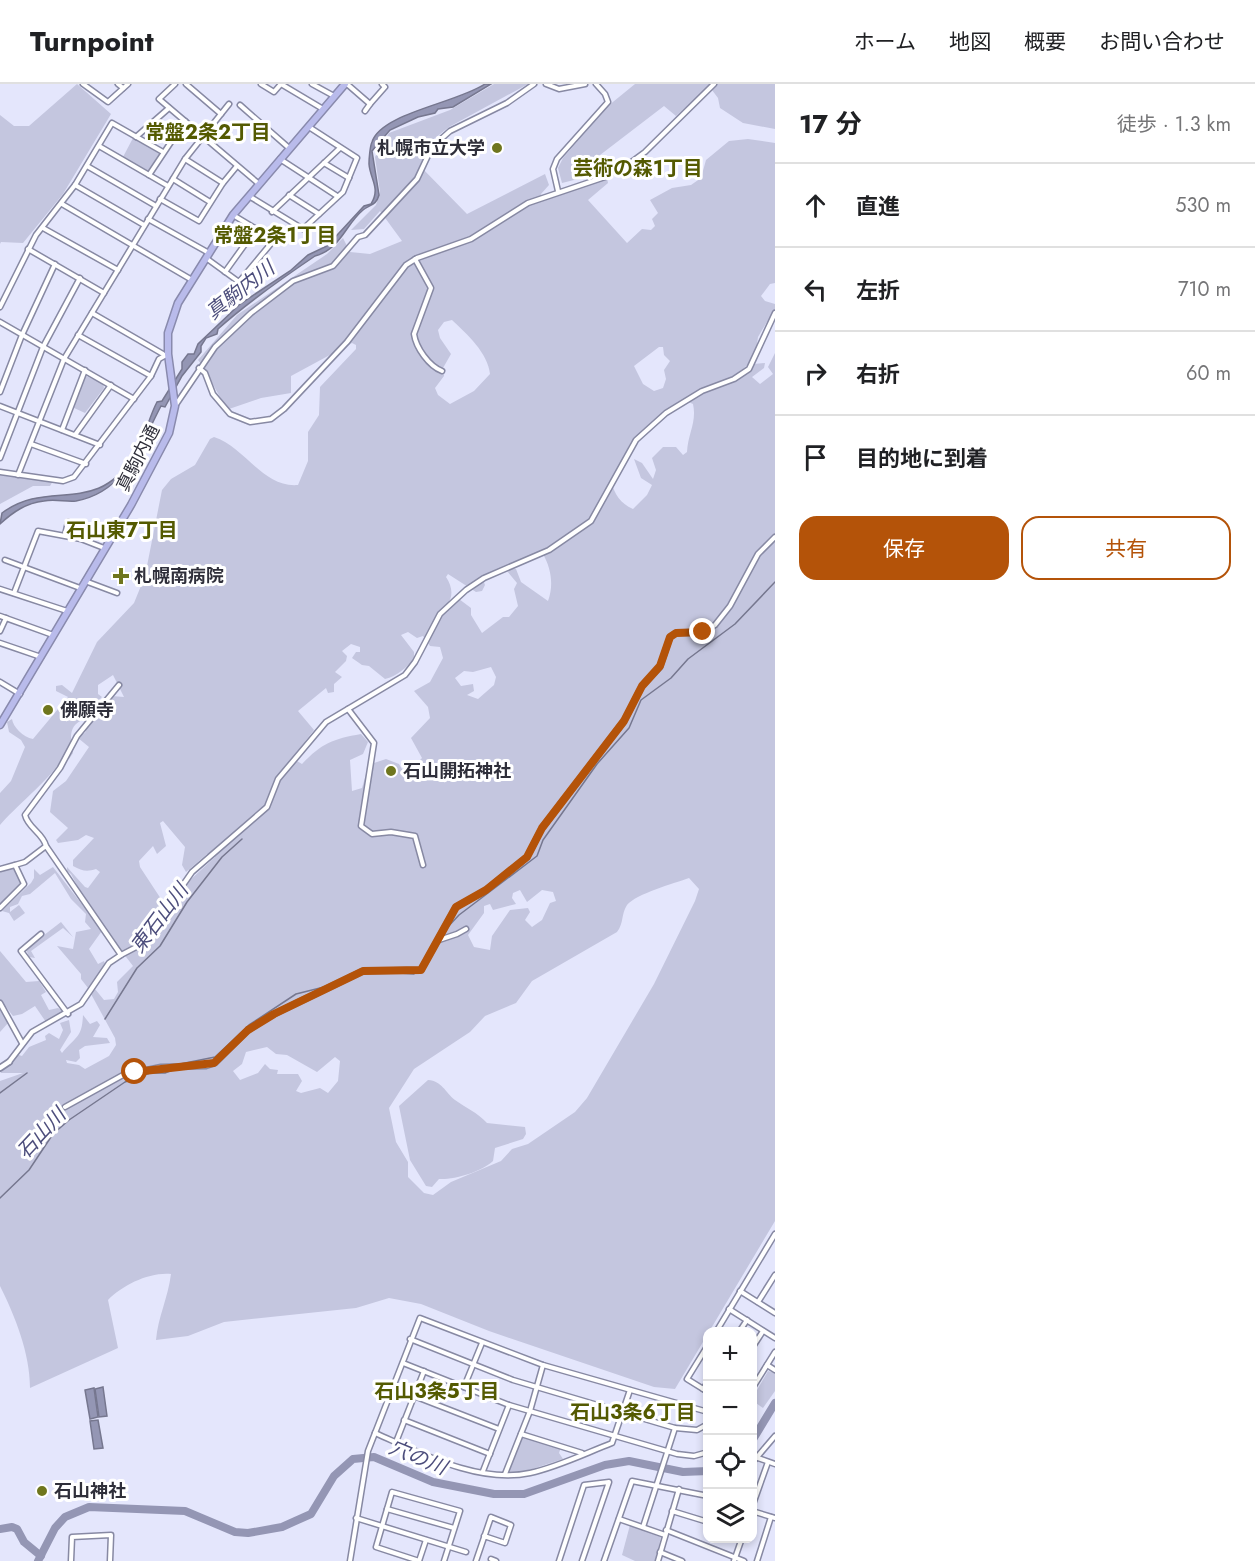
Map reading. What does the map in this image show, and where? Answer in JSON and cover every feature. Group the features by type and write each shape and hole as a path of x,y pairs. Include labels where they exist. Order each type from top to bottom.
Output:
{"highway":[{"name":"真駒内通","path":"1,720 20,694 164,445 175,404 172,377 166,354 172,318 192,280 233,215 346,84"}],"street":[{"path":"83,84 108,102 128,84"},
{"path":"118,84 123,88"},
{"path":"175,84 159,99 259,184"},
{"path":"186,84 221,114"},
{"path":"261,84 274,92 281,84 323,109"},
{"path":"312,84 334,96"},
{"path":"346,84 370,104"},
{"path":"365,111 385,87 382,84"},
{"path":"175,404 215,347 276,293 293,282 333,266 358,237 365,235 417,179 432,147 450,131 507,103 534,84"},
{"path":"546,84 559,89 585,84"},
{"path":"558,191 553,169 557,159 608,102 605,94 596,84"},
{"path":"199,368 205,373 213,394 230,414 250,422 271,419 284,409 347,342 400,271 416,259 471,239 528,203 605,177 630,163 645,153 714,84"},
{"path":"18,475 64,359 185,159 229,104"},
{"path":"240,105 290,148"},
{"path":"136,137 169,108"},
{"path":"149,175 185,121"},
{"path":"0,307 28,249 75,185 112,123 163,152"},
{"path":"249,196 303,229 343,192 357,158 308,127"},
{"path":"99,146 168,186"},
{"path":"272,212 340,148"},
{"path":"185,159 223,183"},
{"path":"280,159 337,196"},
{"path":"324,162 349,178"},
{"path":"87,166 156,206"},
{"path":"160,199 199,221 223,183 237,166"},
{"path":"173,179 210,202"},
{"path":"75,185 144,225"},
{"path":"289,195 319,214"},
{"path":"62,204 192,280"},
{"path":"148,219 207,255 239,282 276,241 233,215"},
{"path":"42,228 118,270"},
{"path":"225,272 256,229"},
{"path":"28,249 104,293"},
{"path":"416,259 431,288 414,334 416,342 429,362 442,371"},
{"path":"0,392 22,335 55,264"},
{"path":"0,458 43,347 80,278"},
{"path":"0,471 63,481 74,477 86,464 166,354 92,313"},
{"path":"0,1068 9,1062 37,1029 69,1014 81,1004 109,963 142,944 192,872 267,807 278,779 326,722 405,675 415,662 440,614 466,590 484,578 549,550 591,521 636,440 666,413 702,391 734,379 748,369 775,314"},
{"path":"0,322 134,399"},
{"path":"78,335 150,376"},
{"path":"62,430 85,370"},
{"path":"75,435 111,386"},
{"path":"0,406 100,445"},
{"path":"31,444 86,464"},
{"path":"65,535 68,522"},
{"path":"14,593 38,531 65,535 104,548"},
{"path":"65,1107 123,1075 161,1068 214,1063 248,1030 274,1014 363,971 417,972 424,966 456,907 486,890 527,857 542,828 624,721 642,686 660,666 670,637 676,633 703,632 715,625 730,606 758,554 775,537"},
{"path":"5,560 80,588"},
{"path":"84,581 117,594"},
{"path":"0,589 67,611"},
{"path":"0,616 54,636"},
{"path":"0,631 6,618"},
{"path":"0,643 41,657"},
{"path":"0,682 20,694"},
{"path":"118,685 77,736 60,768 24,815 28,825 44,839 46,846 121,955"},
{"path":"348,709 374,743 361,826 372,834 391,832 415,836 423,865"},
{"path":"0,869 25,862 46,846"},
{"path":"0,908 24,884 15,865"},
{"path":"439,938 457,934 466,928"},
{"path":"41,934 21,951 69,1014"},
{"path":"0,1003 22,1044"},
{"path":"719,1327 775,1234"},
{"path":"758,1302 775,1275"},
{"path":"740,1291 775,1312"},
{"path":"729,1309 775,1338"},
{"path":"350,1561 368,1451 420,1318 543,1365 703,1412"},
{"path":"742,1327 747,1320"},
{"path":"757,1342 764,1331"},
{"path":"410,1339 537,1387 675,1428 691,1431 703,1426"},
{"path":"464,1387 482,1343"},
{"path":"757,1382 775,1352"},
{"path":"703,1353 687,1379 703,1390"},
{"path":"403,1362 530,1411 668,1451 693,1456 703,1453"},
{"path":"505,1474 530,1411 543,1365"},
{"path":"767,1365 775,1370"},
{"path":"396,1442 424,1371"},
{"path":"375,1433 453,1467 505,1474 529,1473 612,1443 630,1390"},
{"path":"414,1396 499,1429"},
{"path":"483,1471 509,1404"},
{"path":"404,1420 490,1454"},
{"path":"643,1527 675,1428"},
{"path":"521,1434 582,1454"},
{"path":"774,1438 758,1458 775,1464"},
{"path":"757,1496 768,1462"},
{"path":"604,1561 632,1481 703,1495"},
{"path":"559,1561 584,1485 609,1482 582,1561"},
{"path":"657,1561 679,1489"},
{"path":"426,1540 419,1561 376,1547 392,1492 460,1511 444,1561"},
{"path":"387,1509 454,1528"},
{"path":"672,1511 703,1520"},
{"path":"757,1511 774,1518 757,1561"},
{"path":"476,1561 490,1517 511,1525 505,1543 484,1536"},
{"path":"356,1518 466,1552"},
{"path":"619,1519 666,1533 735,1560 744,1561"},
{"path":"71,1561 72,1537 111,1535 110,1561"},
{"path":"735,1560 741,1543"},
{"path":"660,1552 682,1561"}],"shaded area":[{"path":"77,84 111,114 63,194 23,243 1,242 0,244 0,115 14,126 29,126"},
{"path":"485,84 491,84 453,107 438,109 435,113 418,117 390,130 372,151 379,195 376,201 357,216 331,248 277,282 229,319 218,329 217,334 206,338 201,346 201,352 182,376 165,407 161,406 130,464 108,488 76,501 48,500 31,504 15,512 0,524 2,513 20,503 37,498 87,492 103,486 118,475 133,457 157,402 162,401 182,369 182,362 188,354 194,354 198,344 240,304 290,271 308,255 327,246 364,206 371,204 375,188 369,164 370,153 372,142 378,132 404,116 457,97"},
{"path":"494,84 528,84 449,127 430,142 420,166 467,214 545,174 549,185 541,194 543,200 607,178 608,183 588,200 627,243 642,229 651,230 655,226 652,219 658,213 650,200 672,188 691,185 701,178 706,160 729,141 748,139 775,143 775,283 770,284 761,296 765,301 775,304 775,318 771,315 758,337 755,358 743,369 743,374 746,375 754,364 765,363 764,368 752,377 760,384 773,374 768,367 775,353 775,1221 712,1327 703,1327 703,1342 675,1389 654,1387 489,1331 421,1304 389,1298 356,1308 224,1322 188,1336 156,1340 171,1274 145,1277 121,1289 108,1300 118,1348 30,1388 21,1335 0,1286 0,1081 23,1073 1,1073 0,1069 16,1054 22,1056 29,1047 46,1040 45,1036 49,1033 59,1039 63,1030 60,1023 69,1020 71,1032 60,1050 62,1053 80,1033 83,1015 90,1024 97,1021 100,1025 93,1037 107,1038 110,1043 85,1046 79,1050 80,1058 76,1062 66,1060 67,1063 79,1065 85,1069 109,1056 116,1045 115,1038 91,994 95,989 104,1000 114,999 118,992 117,982 133,966 104,928 89,949 98,964 104,961 105,964 88,988 81,979 81,974 57,946 73,949 76,932 91,929 85,922 86,914 71,899 55,873 30,894 22,896 18,904 10,907 10,912 19,905 25,913 14,921 9,913 2,911 31,883 34,878 34,869 40,875 53,867 84,907 87,904 71,874 67,871 67,867 88,888 100,872 96,869 84,870 73,866 73,860 94,838 86,835 78,840 58,843 56,840 68,828 50,812 53,791 66,781 89,747 78,738 79,735 85,733 89,722 85,719 73,728 71,737 73,753 69,759 62,758 52,772 0,825 0,793 11,781 25,747 21,740 9,732 7,722 12,719 19,731 33,739 68,697 56,691 56,686 62,685 72,693 97,642 134,603 145,576 162,490 171,479 195,465 210,439 214,437 225,442 274,480 298,485 308,461 308,432 319,415 320,387 356,349 356,345 352,343 291,376 291,393 261,398 229,409 198,360 237,315 327,254 343,238 350,252 370,254 402,241 380,211 364,229 351,230 376,205 380,192 375,157 389,133 450,110","holes":["452,320 470,338 481,351 490,374 474,391 450,404 438,395 435,388 444,376 443,368 451,354 440,338 438,330 444,322","659,347 663,347 664,355 670,361 664,370 666,379 663,388 654,391 643,384 634,366","684,400 693,404 694,416 687,452 683,455 676,447 663,447 652,458 656,470 653,479 642,463 634,459 641,478 652,485 647,495 633,509 619,498 611,481 631,442 663,414","543,554 551,577 548,601 521,582 516,569 512,568 507,571 517,583 514,589 518,606 509,617 503,617 482,633 471,615 471,608 459,599 452,605 447,605 451,598 451,591 446,577 448,574 476,592 482,591 485,585 482,577","408,632 417,638 423,636 430,646 440,647 443,658 430,682 414,691 428,707 430,718 411,738 422,758 408,772 403,771 399,764 386,759 374,763 371,757 362,788 352,791 350,760 363,754 368,742 361,734 328,743 302,764 292,758 314,730 298,711 326,688 328,693 334,692 334,684 342,677 335,672 346,661 347,656 342,651 351,644 360,647 360,652 356,652 352,658 362,665 369,666 385,679 408,666 414,659 414,652 401,635","491,667 496,677 494,685 478,699 467,695 474,691 473,684 461,686 455,678 464,671 473,672","113,675 124,697 112,696 108,699 113,711 97,712 92,707 102,697 98,694 98,685","163,821 185,847 182,865 186,872 207,854 215,857 188,882 178,903 163,919 158,917 163,902 140,867 139,861 153,846 157,854 166,846 160,823","689,878 699,889 695,901 654,984 587,1098 575,1112 528,1144 512,1149 501,1161 451,1182 433,1195 424,1193 408,1177 408,1162 396,1142 389,1108 414,1069 470,1032 485,1016 516,1003 532,981 617,932 627,905 632,901 647,893","520,890 527,902 542,890 553,892 556,901 550,903 542,920 532,927 525,920 530,912 528,908 510,910 492,936 490,950 474,947 468,935 484,913 484,906 490,904 493,910 516,904 512,898 513,893","267,1047 276,1054 287,1055 317,1072 335,1057 340,1061 338,1081 328,1093 320,1088 301,1093 296,1091 302,1081 298,1074 277,1074 278,1070 270,1069 265,1064 258,1073 240,1080 233,1071 242,1064 246,1052"]},
{"path":"635,84 775,84 775,129 743,123 720,108 718,98 709,86 676,116 664,106 587,165 594,175 562,183 558,168 563,158 608,106"},
{"path":"133,138 160,153 148,171 123,157"},
{"path":"84,375 103,384 104,388 85,413 72,407"},
{"path":"0,474 53,481 50,486 33,486 0,504"},
{"path":"13,868 21,884 0,905 0,871"},
{"path":"61,922 73,937 63,928 31,951 35,958 29,957 26,949"},
{"path":"0,951 26,982 39,981 46,992 41,995 49,1010 58,1008 65,1012 46,1022 35,1006 22,1014 13,1016 6,1007 1,1008 8,1023 0,1032"},
{"path":"428,1080 440,1085 455,1100 487,1123 525,1127 526,1134 523,1139 495,1148 493,1161 482,1169 460,1177 439,1179 432,1187 426,1186 410,1160 399,1106"},
{"path":"768,1371 775,1373 775,1391 763,1408 757,1404 757,1390"},
{"path":"103,1387 107,1416 99,1417 95,1389"},
{"path":"94,1388 98,1417 90,1419 85,1390"},
{"path":"98,1420 103,1448 94,1449 90,1421"},
{"path":"521,1437 561,1447 559,1453 563,1459 529,1470 508,1472"},
{"path":"630,1525 661,1537 655,1561 635,1561 622,1555"}],"waterway":[{"name":"石山川","path":"444,931 459,915 537,856 543,840 597,764 629,728 641,700 671,678 688,659 735,624 775,582"},
{"name":"東石山川","path":"105,1019 137,968 160,946 187,902 222,857 242,839"},
{"name":"石山川","path":"420,968 438,936"},
{"name":"石山川","path":"385,972 414,974"},
{"name":"石山川","path":"352,979 359,975"},
{"name":"石山川","path":"180,1064 215,1057 249,1025 296,994 328,986"},
{"name":"石山川","path":"0,1198 29,1170 53,1134 69,1120 125,1082 150,1073 165,1073 175,1069"},
{"name":"東石山川","path":"0,1093 27,1073"},
{"name":"穴の川","path":"756,1435 775,1403"},
{"name":"穴の川","path":"38,1561 55,1528 65,1517 89,1507 185,1511 235,1532 248,1533 282,1527 311,1514 334,1476 353,1459 374,1457 433,1482 494,1494 524,1494 605,1465 629,1461 683,1472 703,1471"},
{"name":"穴の川","path":"0,1529 12,1527 17,1529 24,1542 41,1556"}],"place":[{"name":"札幌市立大学","path":"497,148"},
{"name":"札幌南病院","path":"121,576"},
{"name":"佛願寺","path":"48,710"},
{"name":"石山開拓神社","path":"391,771"},
{"name":"石山神社","path":"42,1491"}],"district":[{"name":"常盤2条2丁目","path":"208,132"},
{"name":"芸術の森1丁目","path":"638,168"},
{"name":"常盤2条1丁目","path":"275,235"},
{"name":"石山東7丁目","path":"122,530"},
{"name":"石山3条5丁目","path":"437,1391"},
{"name":"石山3条6丁目","path":"633,1412"}],"route":[{"path":"135,1072 206,1066 214,1063 221,1059 248,1030 286,1007 363,971 417,972 421,970 456,907 486,890 499,877 527,857 542,828 612,738 633,706 642,686 660,666 670,637 676,633 703,632"}],"water label":[{"name":"真駒内川","path":"240,290"}]}
